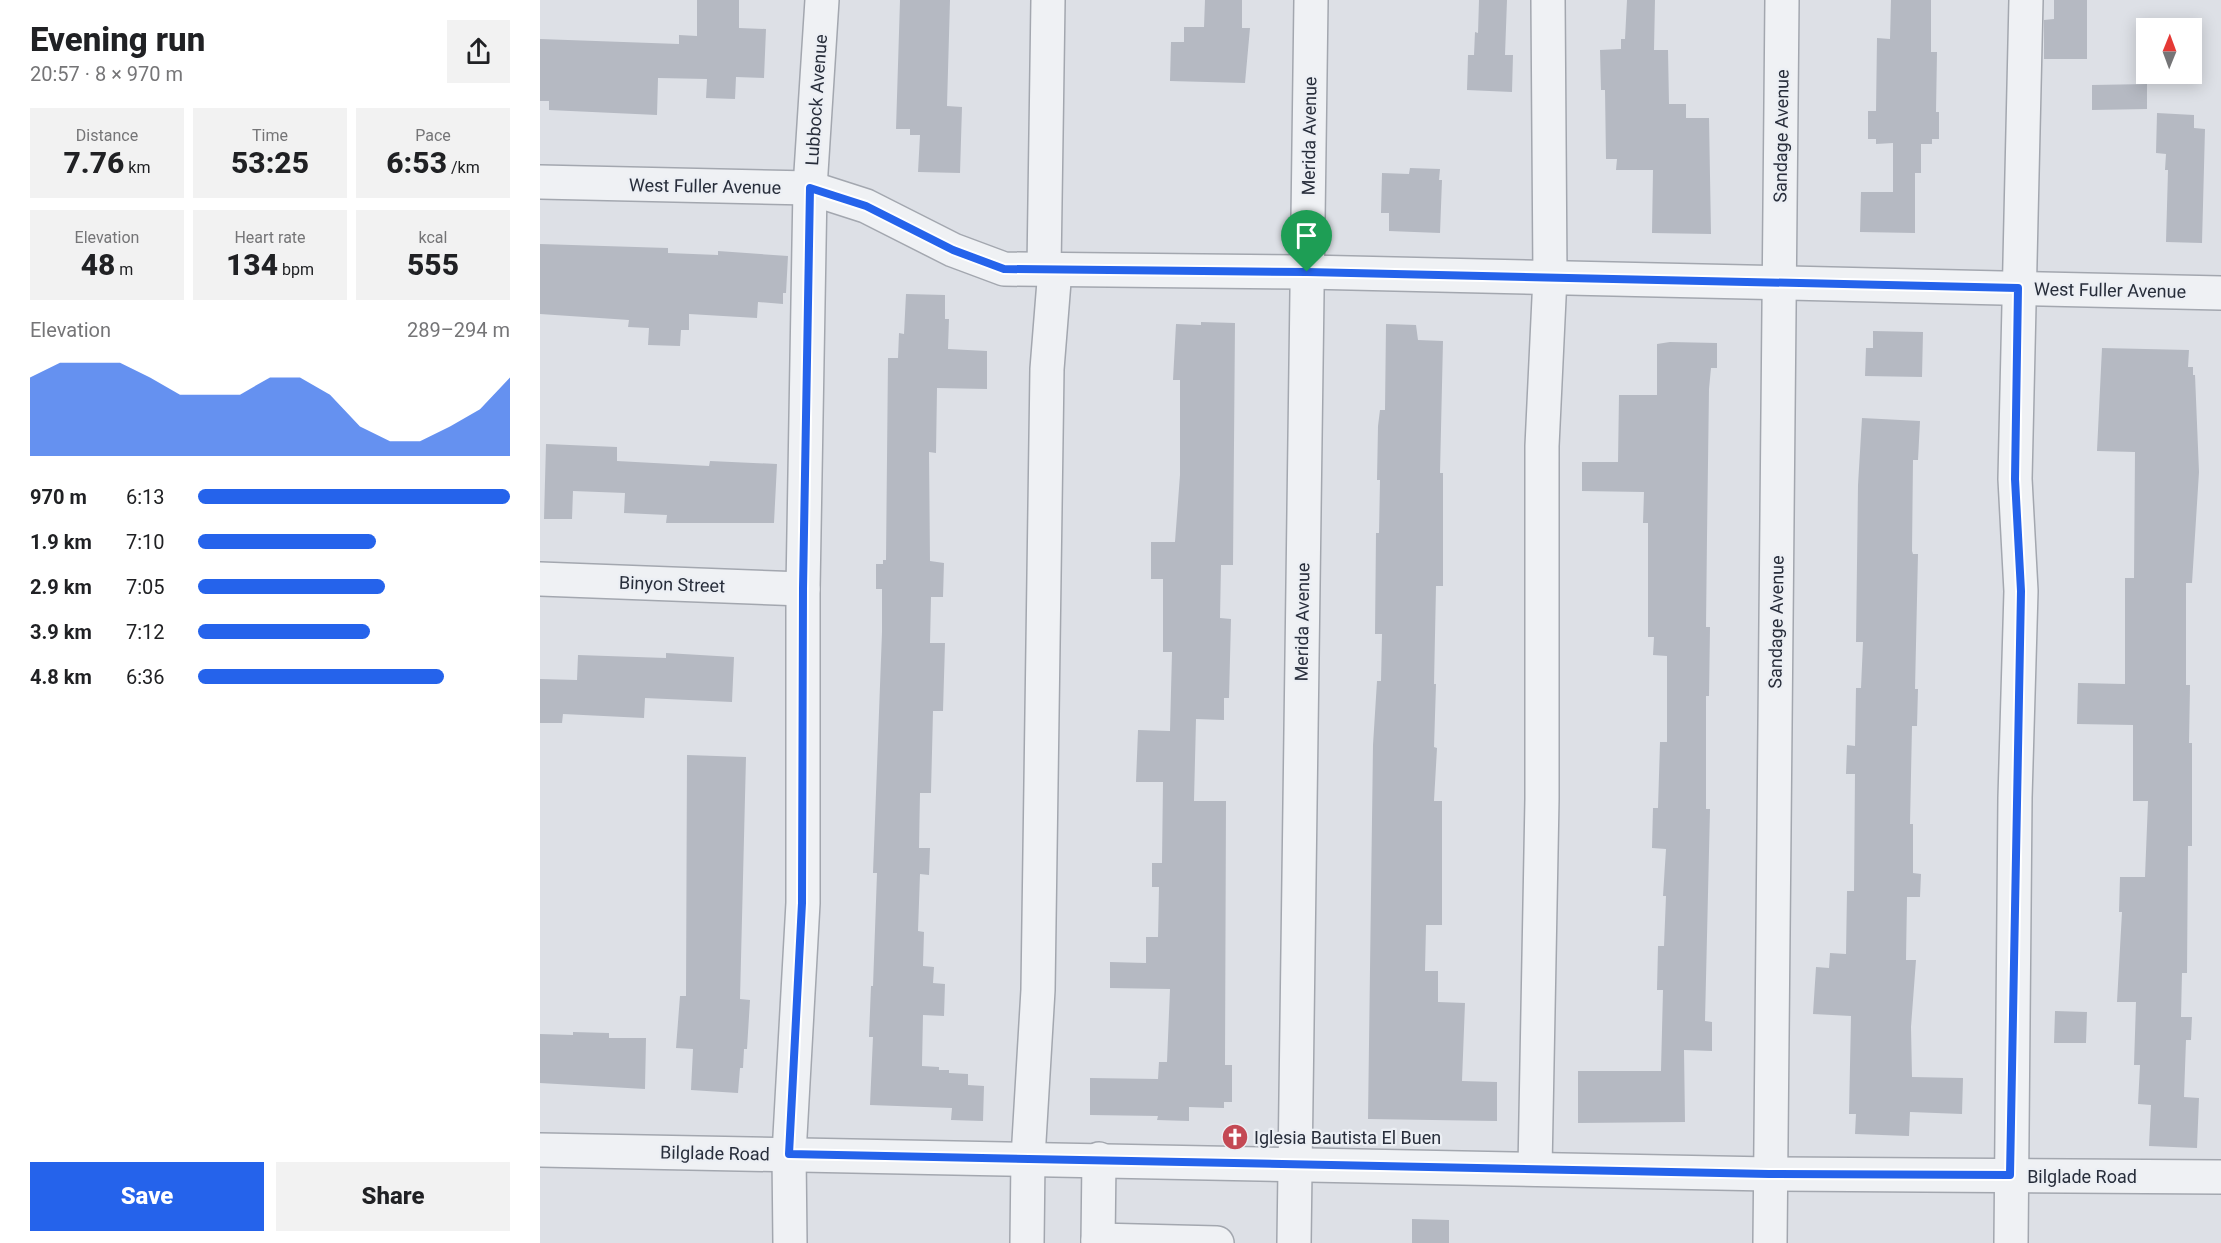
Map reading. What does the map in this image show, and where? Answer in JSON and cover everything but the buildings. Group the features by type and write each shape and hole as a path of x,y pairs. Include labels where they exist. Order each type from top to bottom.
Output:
{"street":[{"name":"Lubbock Avenue","path":"790,1243 789,1154 802,903 803,589 810,188 822,0"},
{"path":"1027,1243 1028,1158 1038,990 1049,269 1048,0"},
{"name":"Merida Avenue","path":"1294,1243 1311,0"},
{"path":"1535,1168 1542,799 1542,446 1550,277 1548,0"},
{"name":"Sandage Avenue","path":"1770,1243 1782,0"},
{"path":"2011,1243 2010,1175 2021,591 2015,479 2026,0"},
{"name":"West Fuller Avenue","path":"540,182 810,188 866,206 953,250 1004,269 1307,272 2221,293"},
{"name":"Binyon Street","path":"540,579 803,589"},
{"name":"Bilglade Road","path":"540,1150 1099,1159 1769,1174 2221,1177"},
{"path":"1099,1159 1098,1242 1217,1243"}],"place":[{"name":"Iglesia Bautista El Buen","path":"1235,1137"}],"route":[{"path":"810,188 866,206 953,250 1004,269 1307,272 2018,288 2015,479 2021,591 2015,798 2010,1175 1769,1174 789,1154 802,903 803,589 810,188"}]}
